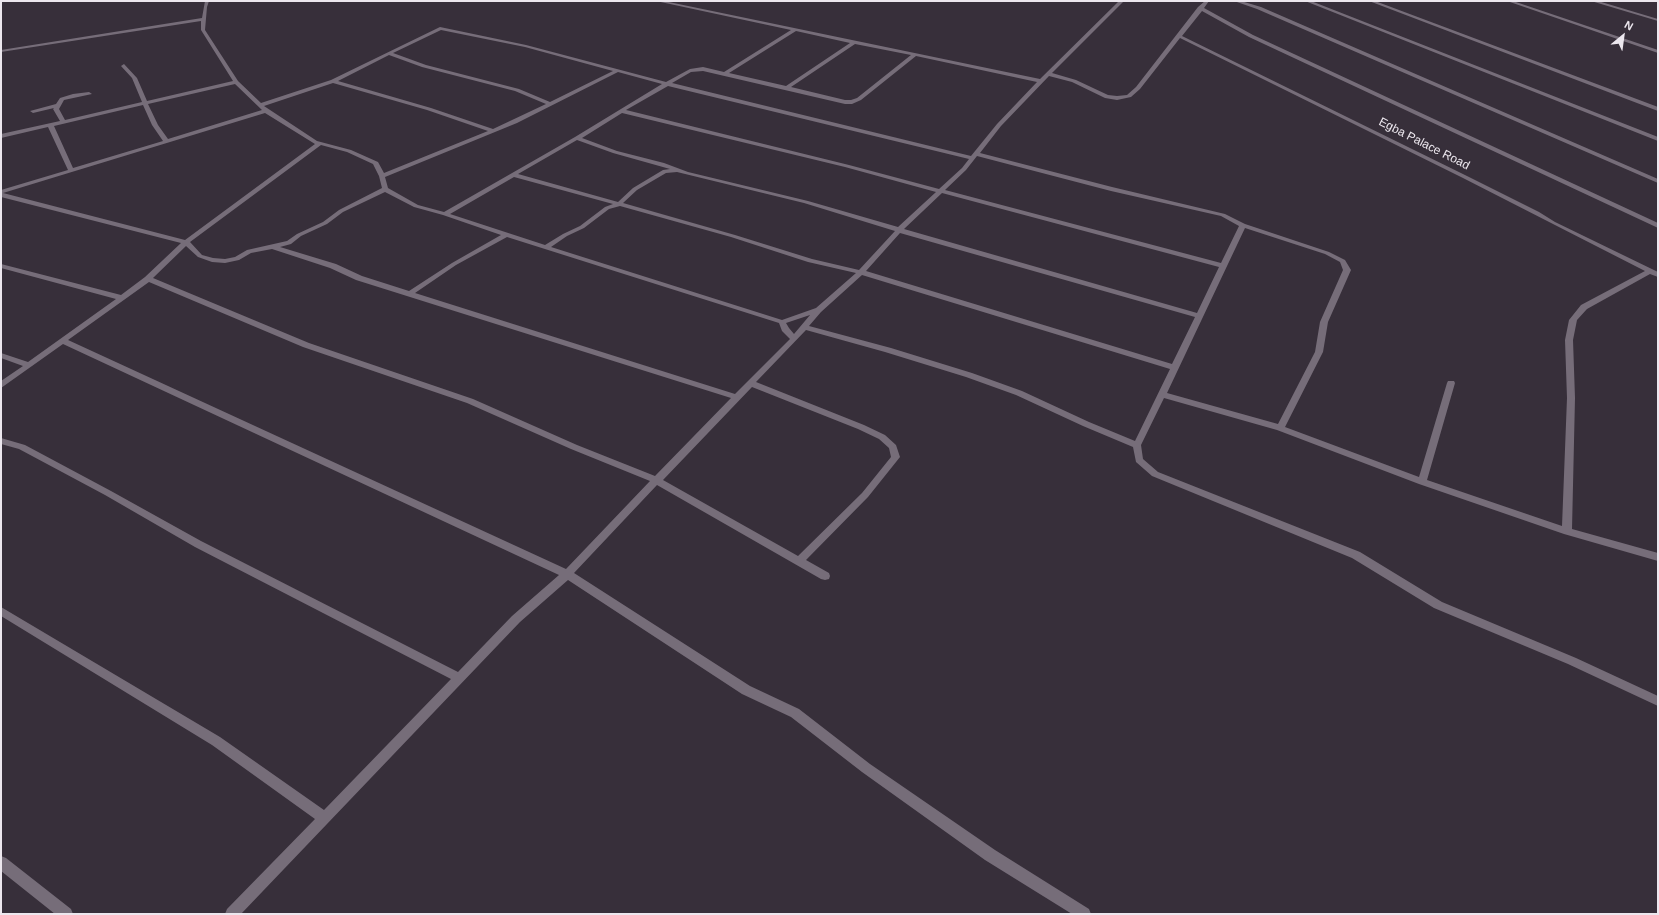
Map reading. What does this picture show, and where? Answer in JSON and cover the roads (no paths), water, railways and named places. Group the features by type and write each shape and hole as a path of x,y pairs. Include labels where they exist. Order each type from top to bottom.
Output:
{"street":[{"path":"207,1 202,30 236,82 266,111 319,144 349,151 376,164 382,176 385,189 416,206 782,322 819,310"},
{"path":"658,1 1041,81"},
{"path":"232,914 516,619 567,574 736,397 794,339 819,310 861,272 899,230 964,169 999,125 1096,25 1122,1"},
{"path":"1049,74 1074,81 1107,97 1117,98 1129,96 1138,88 1207,1"},
{"path":"1236,1 1259,8 1658,181"},
{"path":"1307,1 1513,84 1658,139"},
{"path":"1372,1 1658,109"},
{"path":"1509,1 1658,52"},
{"path":"1593,1 1658,20"},
{"path":"1200,8 1251,36 1658,226"},
{"path":"1,51 204,20"},
{"path":"260,105 333,81 440,28 526,46 668,84 1223,216 1243,225 1327,254 1343,261 1347,270 1324,322 1319,352 1280,428"},
{"path":"724,74 795,30"},
{"name":"Egba Palace Road","path":"1179,36 1452,170 1537,213 1553,223 1654,273"},
{"path":"788,88 854,42"},
{"path":"390,54 424,66 517,90 550,104"},
{"path":"445,214 577,138 690,70 695,69 724,74 845,102 852,102 859,99 915,55"},
{"path":"124,66 134,78 154,124 166,141"},
{"path":"382,176 494,131 618,70"},
{"path":"333,81 429,109 494,131"},
{"path":"1,136 236,82"},
{"path":"63,121 56,109 62,99 89,94"},
{"path":"32,111 58,105"},
{"path":"622,110 940,190 1224,266"},
{"path":"1,194 71,170 266,111"},
{"path":"50,124 71,170"},
{"path":"577,138 615,152 662,164 686,174 806,202 1199,316"},
{"path":"1,385 148,279 186,242 319,144"},
{"path":"546,248 565,235 582,227 607,208 618,205 635,189 665,170 728,184 788,200"},
{"path":"514,175 733,236 810,261 861,272 1174,367"},
{"path":"1,194 186,242 200,256 225,262 237,259 249,251 289,243 299,234 325,224 340,211 385,189"},
{"path":"1243,225 1137,445 1139,460 1154,474 1356,555 1438,604 1572,661 1658,701"},
{"path":"411,293 454,264 506,235"},
{"path":"274,246 333,266 359,278 411,293 736,397"},
{"path":"1,266 122,298"},
{"path":"1567,531 1571,398 1569,340 1573,320 1584,306 1654,273"},
{"path":"148,279 306,345 470,401 574,447 656,480 826,576"},
{"path":"782,322 784,329 794,339"},
{"path":"805,327 888,350 984,380 1019,393 1086,424 1137,445"},
{"path":"63,341 567,574 746,690 795,713 866,768 990,855 1084,914"},
{"path":"1,355 29,365"},
{"path":"750,383 861,427 882,437 893,447 896,457 865,495 799,561"},
{"path":"1422,482 1451,383"},
{"path":"1162,394 1280,428 1422,482 1567,531 1658,557"},
{"path":"1,441 22,447 198,544 459,678"},
{"path":"1,612 216,741 324,818"},
{"path":"1,863 66,914"}]}
